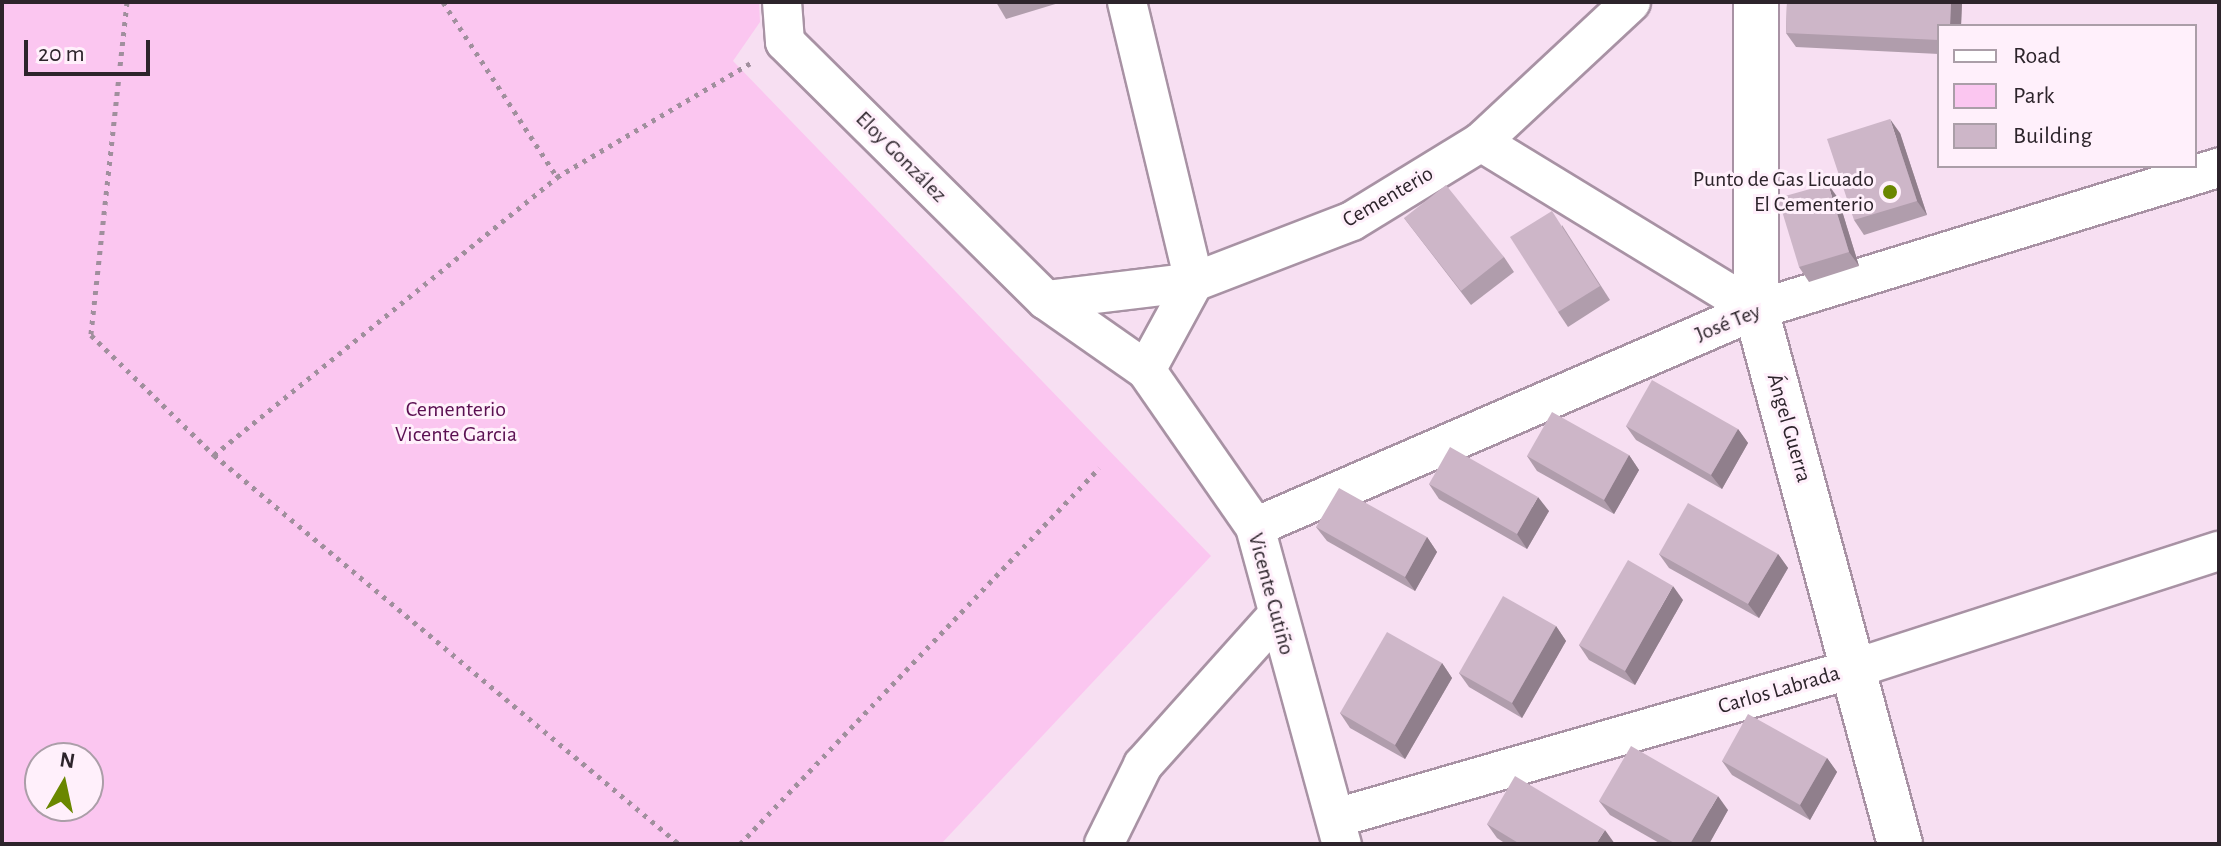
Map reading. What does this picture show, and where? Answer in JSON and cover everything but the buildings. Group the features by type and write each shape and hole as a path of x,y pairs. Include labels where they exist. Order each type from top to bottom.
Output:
{"street":[{"path":"782,2 785,42"},
{"path":"1127,2 1194,282 1146,370"},
{"name":"Cementerio","path":"1046,300 1194,282 1352,221 1481,142 1631,2"},
{"name":"Ángel Guerra","path":"1756,2 1756,310 1856,668 1900,844"},
{"name":"Eloy González","path":"785,42 1046,300"},
{"path":"1481,142 1756,310"},
{"name":"José Tey","path":"1255,527 1756,310 2219,168"},
{"name":"Vicente Cutiño","path":"1046,300 1146,370 1255,527 1276,617 1339,831"},
{"name":"Carlos Labrada","path":"1339,831 2219,551"},
{"path":"1104,844 1143,765 1276,617"}],"path":[{"path":"127,2 91,335 214,455 679,844"},
{"path":"443,2 557,177"},
{"path":"214,455 557,177 785,42"},
{"path":"740,844 1099,468"}],"green space":[{"name":"Cementerio Vicente Garcia","path":"2,2 759,2 760,22 733,61 1211,556 941,844 2,844"}],"place":[{"name":"Punto de Gas Licuado El Cementerio","path":"1890,192"}]}
